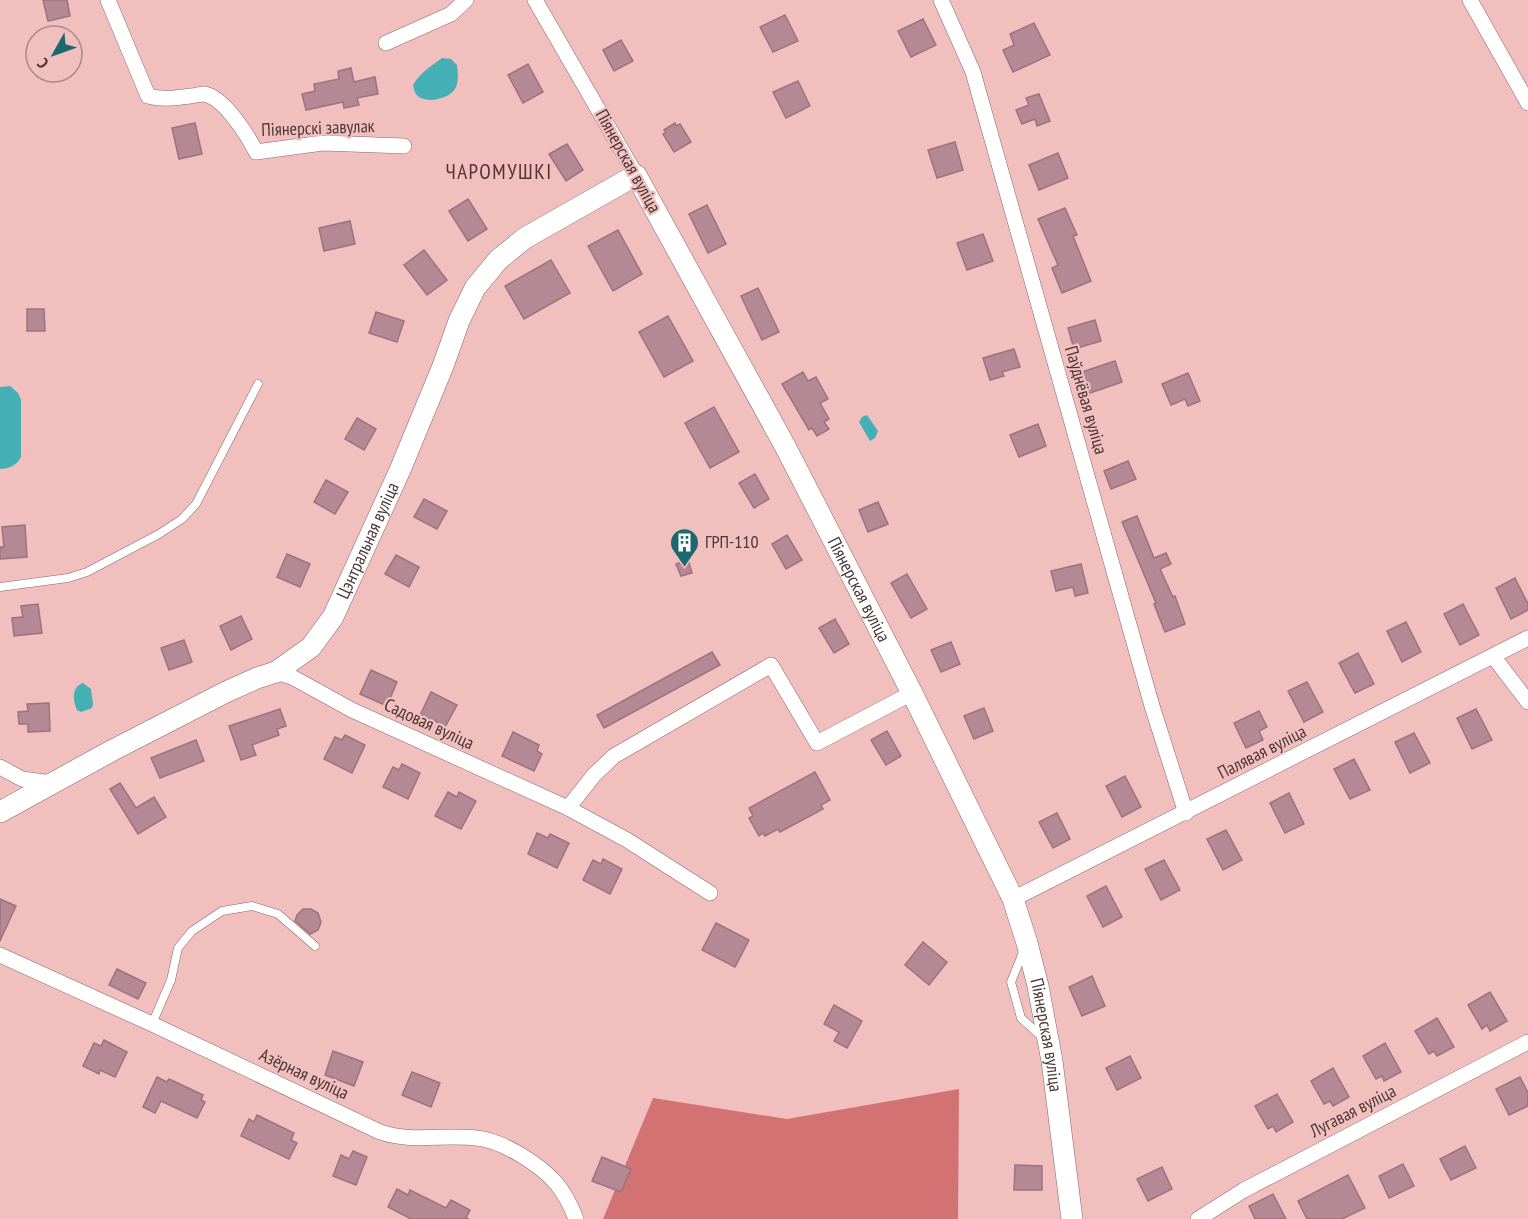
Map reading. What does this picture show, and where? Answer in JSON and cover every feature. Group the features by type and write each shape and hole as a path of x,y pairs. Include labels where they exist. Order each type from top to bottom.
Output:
{"street":[{"name":"Піянерскі завулак","path":"108,0 148,96 162,100 205,94 217,101 232,116 247,135 256,152 323,143 404,146"},
{"path":"386,43 451,14 466,0"},
{"name":"Піянерская вуліца","path":"534,0 636,175 785,446 912,693 1013,899 1027,943 1048,1041 1072,1219"},
{"name":"Паўднёвая вуліца","path":"940,0 973,72 1146,683 1186,813"},
{"path":"1470,0 1528,104"},
{"name":"Цэнтральная вуліца","path":"0,812 51,783 241,685 276,672 311,647 333,617 400,470 466,304 485,273 525,238 636,175"},
{"name":"Палявая вуліца","path":"1013,899 1528,638"},
{"path":"1493,656 1528,702"},
{"path":"568,808 594,775 614,756 771,665 816,743 912,693"},
{"name":"Садовая вуліца","path":"276,672 292,677 352,710 568,808 627,840 710,893"},
{"path":"0,767 29,781 51,783"},
{"name":"Азёрная вуліца","path":"0,955 380,1132 395,1137 477,1138 517,1153 540,1168 556,1183 570,1202 576,1219"},
{"name":"Лугавая вуліца","path":"1198,1219 1252,1185 1528,1042"}],"lane":[{"path":"0,587 68,578 87,572 159,534 182,519 196,504 258,384"},
{"path":"152,1024 171,980 178,948 192,931 222,911 252,906 278,914 315,946"}],"shaded area":[{"path":"959,1089 958,1219 603,1219 653,1098 787,1119"}],"water":[{"path":"442,58 451,59 457,65 458,80 455,89 442,98 430,100 420,97 415,93 413,85 422,73"},
{"path":"10,386 18,393 21,400 21,457 12,466 0,469 0,387"},
{"path":"867,415 878,431 875,438 870,441 859,422"},
{"path":"83,683 91,689 93,704 92,708 81,712 77,710 74,695 76,688"}],"building":[{"path":"43,0 67,0 70,16 48,21"},
{"path":"785,15 798,41 773,52 760,27"},
{"path":"923,19 936,45 911,57 898,31"},
{"path":"1034,23 1050,55 1013,72 1003,50 1014,45 1010,34"},
{"path":"621,40 633,61 614,71 603,50"},
{"path":"528,64 543,92 523,103 508,75"},
{"path":"351,68 354,82 375,77 378,94 357,98 359,105 344,108 343,102 306,110 302,94 315,91 314,84 339,79 338,71"},
{"path":"798,81 810,106 786,118 773,92"},
{"path":"1039,94 1050,121 1037,126 1035,119 1022,124 1016,110 1029,105 1026,98"},
{"path":"195,123 202,154 179,159 172,128"},
{"path":"675,123 676,126 680,124 691,142 674,152 663,134 666,132 664,130"},
{"path":"955,142 963,170 937,178 928,150"},
{"path":"567,144 583,170 566,181 549,154"},
{"path":"1058,153 1068,178 1039,190 1029,165"},
{"path":"468,199 487,229 468,241 449,211"},
{"path":"707,205 726,244 708,253 689,214"},
{"path":"1065,208 1077,235 1073,236 1091,281 1062,293 1052,268 1058,265 1038,219"},
{"path":"350,221 355,244 324,251 319,228"},
{"path":"618,230 642,274 613,291 588,246"},
{"path":"983,234 993,261 967,270 957,243"},
{"path":"424,250 447,280 427,295 404,265"},
{"path":"551,260 570,293 524,319 505,286"},
{"path":"758,288 779,332 762,340 741,296"},
{"path":"27,309 44,309 45,331 27,331"},
{"path":"376,312 404,321 397,342 369,333"},
{"path":"668,316 693,361 664,377 639,332"},
{"path":"1095,320 1101,341 1074,349 1068,328"},
{"path":"1014,349 1020,367 1002,372 1004,376 990,380 983,358"},
{"path":"1115,361 1122,382 1087,394 1079,373"},
{"path":"803,372 808,381 816,377 828,399 820,403 829,419 824,422 829,429 817,436 812,428 809,430 782,384"},
{"path":"1188,373 1200,401 1188,406 1185,399 1171,405 1162,384"},
{"path":"714,407 739,452 710,468 685,423"},
{"path":"357,418 376,429 364,450 345,439"},
{"path":"1038,424 1046,446 1019,457 1010,435"},
{"path":"1128,461 1136,479 1111,489 1104,471"},
{"path":"755,474 769,499 754,508 739,483"},
{"path":"326,480 348,492 335,514 314,502"},
{"path":"424,499 447,511 437,529 414,517"},
{"path":"878,502 888,524 868,532 859,510"},
{"path":"1137,516 1154,558 1166,553 1171,564 1160,569 1173,597 1175,596 1185,624 1165,632 1154,604 1156,603 1122,522"},
{"path":"25,525 27,557 0,559 0,547 4,547 2,527"},
{"path":"787,535 802,560 786,569 772,544"},
{"path":"287,554 310,564 300,587 277,577"},
{"path":"396,555 419,567 409,587 385,574"},
{"name":"ГРП-110","path":"688,560 692,573 681,576 676,564"},
{"path":"1081,564 1088,593 1075,596 1073,587 1056,591 1051,571"},
{"path":"907,574 927,609 911,618 891,583"},
{"path":"1515,578 1528,604 1528,610 1511,619 1496,588"},
{"path":"38,604 42,633 14,636 12,618 23,617 21,606"},
{"path":"1463,604 1479,635 1460,645 1444,614"},
{"path":"241,616 252,639 231,650 220,626"},
{"path":"835,619 849,644 834,653 819,628"},
{"path":"1406,622 1421,652 1402,662 1387,631"},
{"path":"184,640 192,662 169,670 161,648"},
{"path":"951,642 960,664 941,672 931,650"},
{"path":"712,652 720,665 604,728 597,715"},
{"path":"1358,653 1374,684 1355,693 1339,663"},
{"path":"371,670 397,682 387,706 360,694"},
{"path":"1307,682 1323,712 1304,722 1288,691"},
{"path":"431,692 457,705 445,727 435,721 431,729 417,722"},
{"path":"49,703 50,731 28,732 28,724 19,724 18,712 28,711 27,704"},
{"path":"984,708 993,731 974,739 964,716"},
{"path":"280,709 286,726 277,729 279,735 252,745 256,755 241,760 229,726"},
{"path":"1476,709 1492,740 1472,749 1457,718"},
{"path":"1259,711 1267,727 1259,731 1263,740 1246,748 1234,723"},
{"path":"887,731 901,756 886,765 871,740"},
{"path":"513,732 539,745 537,751 542,754 534,771 502,756"},
{"path":"1414,733 1430,763 1410,773 1395,742"},
{"path":"345,735 365,745 352,773 324,759 335,737 342,740"},
{"path":"196,740 204,761 160,778 151,758"},
{"path":"1354,759 1370,790 1350,799 1334,769"},
{"path":"402,764 420,773 408,799 383,787 393,767 399,770"},
{"path":"815,772 830,800 821,805 823,809 780,832 778,829 765,836 763,833 759,836 749,818 753,816 749,808"},
{"path":"1125,776 1141,807 1122,817 1106,786"},
{"path":"120,783 136,808 154,797 166,817 138,834 110,789"},
{"path":"448,792 457,797 459,792 476,801 461,829 435,816"},
{"path":"1289,793 1304,824 1285,833 1270,803"},
{"path":"1057,813 1070,839 1053,848 1039,822"},
{"path":"1226,830 1242,860 1223,870 1207,839"},
{"path":"537,833 548,838 550,834 569,843 557,868 528,854"},
{"path":"603,859 622,869 610,894 583,880 593,860 601,864"},
{"path":"1164,860 1180,890 1161,900 1145,869"},
{"path":"1106,886 1122,917 1103,927 1087,896"},
{"path":"0,899 16,906 0,941"},
{"path":"303,909 311,909 318,913 321,922 318,930 310,934 295,921"},
{"path":"716,923 749,940 735,967 702,950"},
{"path":"923,942 947,962 929,985 905,965"},
{"path":"117,969 146,983 138,999 109,985"},
{"path":"1092,976 1105,1006 1082,1016 1069,987"},
{"path":"1490,992 1507,1021 1490,1031 1487,1025 1482,1029 1468,1005"},
{"path":"834,1005 862,1021 847,1048 834,1041 839,1032 824,1024"},
{"path":"1437,1018 1454,1047 1437,1056 1434,1051 1429,1054 1415,1031"},
{"path":"104,1040 127,1052 115,1077 100,1070 99,1074 83,1066 94,1043 101,1046"},
{"path":"1385,1043 1401,1072 1384,1081 1382,1076 1376,1079 1363,1056"},
{"path":"333,1051 363,1062 354,1086 325,1075"},
{"path":"1130,1056 1141,1078 1117,1090 1106,1068"},
{"path":"1333,1068 1349,1097 1333,1106 1330,1101 1324,1104 1311,1081"},
{"path":"412,1072 440,1083 431,1107 402,1095"},
{"path":"157,1077 167,1082 169,1079 203,1095 201,1100 205,1102 197,1118 161,1101 155,1113 143,1107"},
{"path":"1520,1077 1528,1093 1528,1106 1509,1115 1496,1089"},
{"path":"1277,1094 1293,1122 1276,1132 1273,1126 1268,1129 1255,1106"},
{"path":"257,1115 294,1133 291,1140 297,1143 289,1159 241,1136 249,1119 254,1122"},
{"path":"1465,1146 1476,1168 1451,1180 1440,1159"},
{"path":"353,1151 367,1157 356,1185 333,1176 341,1155 349,1159"},
{"path":"602,1157 631,1169 621,1192 592,1181"},
{"path":"1403,1164 1414,1186 1389,1198 1379,1176"},
{"path":"1015,1165 1042,1166 1042,1190 1014,1190"},
{"path":"1162,1167 1172,1189 1148,1201 1137,1179"},
{"path":"1348,1175 1365,1208 1342,1219 1307,1219 1298,1201"},
{"path":"397,1189 408,1195 410,1190 446,1208 451,1200 470,1210 466,1218 469,1219 411,1219 388,1207"},
{"path":"1273,1194 1286,1219 1255,1219 1249,1206"}],"place":[{"name":"ГРП-110","path":"684,568"}],"district":[{"name":"ЧАРОМУШКІ","path":"499,172"}]}
